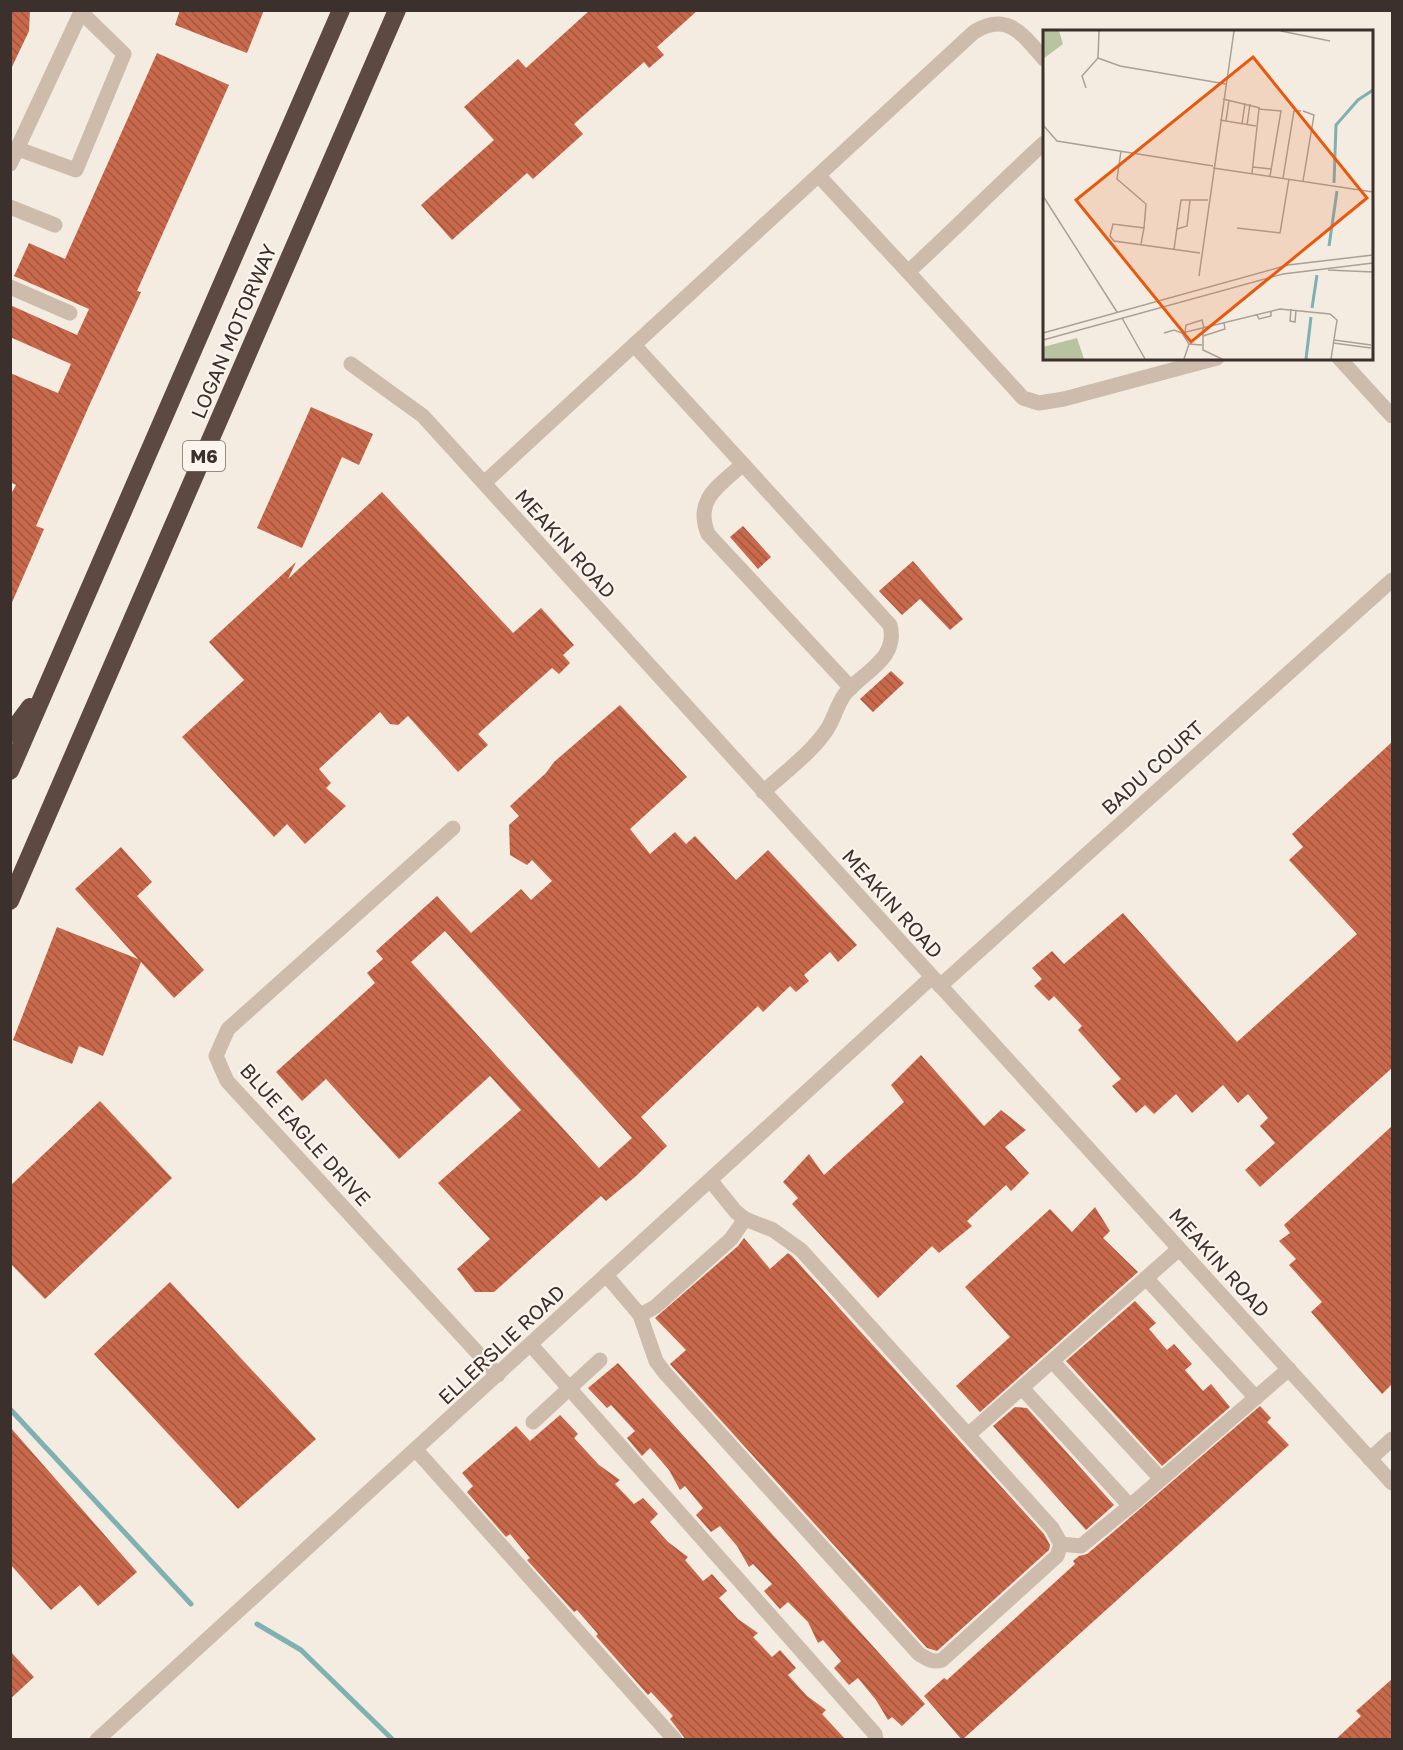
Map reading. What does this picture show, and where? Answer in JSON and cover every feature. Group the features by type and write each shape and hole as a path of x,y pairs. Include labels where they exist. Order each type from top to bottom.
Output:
{"highway":[{"name":"LOGAN MOTORWAY","path":"10,771 341,10"},
{"name":"LOGAN MOTORWAY","path":"10,901 397,10"},
{"path":"10,734 52,676"}],"street":[{"path":"10,164 17,140 82,11 124,54 76,170 17,140"},
{"path":"484,483 974,32 984,26 997,23 1020,31 1043,58"},
{"path":"908,272 970,216 1043,144"},
{"path":"819,176 1023,398 1039,403 1064,399 1210,360"},
{"path":"10,207 55,225"},
{"path":"10,287 70,313"},
{"path":"634,345 890,625 892,640 887,655 844,695 822,737 763,792"},
{"path":"1341,360 1392,416"},
{"name":"MEAKIN ROAD","path":"351,363 423,416 1392,1483"},
{"path":"743,464 712,494 704,506 703,521 708,534 851,688"},
{"name":"BADU COURT","path":"936,982 1392,580"},
{"name":"BLUE EAGLE DRIVE","path":"453,828 228,1029 216,1056 226,1081 498,1375"},
{"name":"ELLERSLIE ROAD","path":"97,1740 710,1180 936,982"},
{"path":"606,1275 640,1315 656,1361 665,1373 919,1654 928,1660 935,1662 942,1660 1057,1556 1061,1544 1052,1528 801,1250 773,1230 745,1219 736,1212 710,1180"},
{"path":"640,1315 655,1307 731,1239 745,1219"},
{"path":"968,1435 1179,1249"},
{"path":"1146,1278 1256,1398"},
{"path":"531,1345 875,1734 876,1740"},
{"path":"533,1422 600,1360"},
{"path":"1052,1361 1161,1479"},
{"path":"1061,1544 1081,1546 1288,1369"},
{"path":"1022,1388 1130,1506"},
{"path":"1370,1459 1392,1439"},
{"path":"416,1450 675,1740"}],"building":[{"path":"10,10 30,10 29,31 10,71"},
{"path":"180,10 264,10 247,53 175,25"},
{"path":"590,10 698,10 657,47 664,55 649,68 644,62 574,124 583,134 533,179 527,173 452,240 421,205 494,140 464,107 518,59 526,68"},
{"path":"157,53 229,85 137,291 141,292 36,526 44,529 10,607 10,496 16,485 10,482 10,373 58,393 71,364 10,337 10,305 77,335 89,309 14,276 29,243 65,259"},
{"path":"311,407 373,434 359,465 342,457 302,548 257,528"},
{"path":"382,492 513,633 541,608 574,645 563,655 570,663 559,674 552,668 478,734 488,745 458,772 408,716 398,725 390,724 380,712 319,769 331,783 326,788 346,806 305,844 287,824 274,837 182,737 244,680 209,642 296,562 288,579"},
{"path":"743,526 771,557 758,569 730,537"},
{"path":"913,561 963,619 950,630 920,599 902,615 879,591"},
{"path":"891,671 904,683 873,712 860,699"},
{"path":"620,705 687,777 630,829 650,854 675,832 686,844 695,836 736,880 768,850 857,945 838,962 830,952 804,975 809,981 796,992 790,986 763,1012 758,1006 641,1117 667,1146 635,1177 606,1201 601,1196 494,1292 475,1292 457,1269 490,1239 438,1183 521,1110 490,1076 399,1159 326,1079 302,1101 276,1072 375,983 367,973 383,959 376,951 437,896 471,933 521,889 531,900 552,881 532,860 527,865 510,855 509,825 519,816 510,806 546,773 554,762","holes":["445,931 632,1138 599,1168 411,962"]},
{"path":"1392,742 1392,1068 1260,1187 1245,1170 1275,1143 1260,1126 1268,1118 1248,1094 1238,1103 1223,1085 1192,1113 1176,1094 1154,1114 1145,1105 1136,1113 1112,1086 1121,1079 1078,1030 1082,1026 1054,996 1049,1001 1034,986 1042,979 1032,968 1052,951 1064,964 1123,913 1237,1042 1357,934 1289,860 1303,847 1292,834"},
{"path":"121,847 152,882 137,896 204,970 174,998 141,962 103,1056 79,1046 72,1064 13,1040 57,927 138,959 75,889"},
{"path":"921,1055 984,1126 1001,1110 1026,1130 1005,1147 1029,1173 1011,1191 1006,1185 967,1221 972,1226 939,1253 932,1246 878,1298 792,1204 798,1198 783,1182 809,1154 824,1175 904,1102 891,1085"},
{"path":"100,1101 172,1178 45,1299 10,1263 10,1186"},
{"path":"1392,1126 1392,1384 1382,1394 1311,1312 1322,1302 1289,1265 1296,1259 1279,1241 1290,1233 1284,1225"},
{"path":"1095,1207 1110,1231 1103,1238 1138,1272 980,1412 956,1386 1010,1337 965,1287 1050,1209 1072,1232"},
{"path":"744,1238 770,1269 788,1253 792,1256 1044,1534 1050,1545 1049,1550 937,1651 927,1648 670,1364 686,1350 655,1318 738,1246"},
{"path":"170,1282 316,1439 238,1509 94,1354"},
{"path":"1135,1301 1156,1323 1149,1329 1167,1350 1174,1344 1192,1364 1185,1370 1203,1391 1211,1384 1230,1407 1162,1466 1066,1361"},
{"path":"618,1363 925,1704 902,1726 892,1717 888,1720 876,1700 858,1678 849,1685 834,1668 841,1661 823,1640 818,1643 808,1622 788,1602 780,1609 764,1591 772,1584 753,1564 749,1567 737,1546 720,1526 711,1532 696,1515 703,1508 685,1486 680,1490 669,1470 650,1448 642,1456 627,1438 635,1431 611,1405 607,1408 588,1388"},
{"path":"1260,1406 1271,1418 1267,1422 1289,1445 962,1740 924,1696 944,1678 947,1680 1075,1564 1073,1561 1087,1554"},
{"path":"1015,1407 1027,1408 1114,1505 1086,1530 993,1426"},
{"path":"560,1415 578,1434 574,1438 599,1465 620,1480 615,1484 634,1504 643,1498 658,1514 650,1522 668,1542 688,1557 685,1560 703,1581 712,1574 727,1591 719,1598 738,1619 758,1633 753,1637 772,1657 780,1650 796,1668 788,1675 807,1696 826,1710 822,1714 846,1740 686,1740 670,1719 673,1716 651,1692 648,1695 596,1636 598,1634 577,1610 574,1612 527,1560 530,1558 510,1534 506,1537 467,1492 473,1486 462,1473 516,1426 530,1441"},
{"path":"10,1427 137,1572 98,1606 80,1585 51,1610 10,1564"},
{"path":"10,1651 34,1677 10,1699"},
{"path":"1392,1679 1392,1740 1335,1740 1361,1716 1356,1711"}],"waterway":[{"path":"10,1409 191,1604"},
{"path":"257,1624 301,1650 393,1740"}]}
